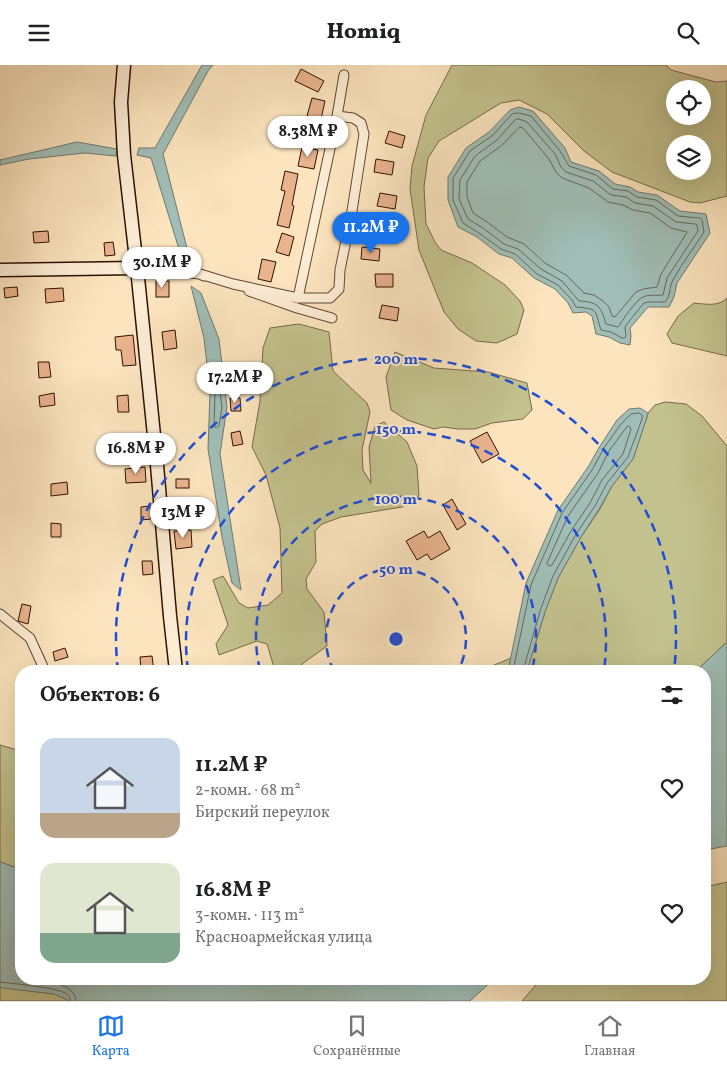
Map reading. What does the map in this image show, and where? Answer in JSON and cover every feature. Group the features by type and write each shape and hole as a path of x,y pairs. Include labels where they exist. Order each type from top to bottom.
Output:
{"street":[{"path":"124,65 121,102 124,155 161,500 175,665"},
{"path":"298,298 344,75"},
{"path":"0,270 137,268 200,274 298,298 330,298 339,289 340,270 352,211 364,134 361,123 354,118 337,116"},
{"path":"200,274 297,308 332,318"},
{"path":"0,614 30,638 42,665"}],"shaded area":[{"path":"452,65 666,65 671,70 708,80 666,80 666,125 711,125 711,81 727,81 727,196 700,203 690,202 612,172 584,151 547,114 519,100 501,103 439,141 428,158 424,187 426,224 441,250 472,263 505,285 520,301 524,310 517,334 497,343 476,341 458,329 444,312 419,250 410,189 412,166 426,115"},
{"path":"727,298 727,356 672,343 667,334 678,316 694,303 716,304"},
{"path":"299,324 329,332 333,371 367,403 370,412 362,450 363,470 371,483 369,447 375,426 384,422 407,442 417,466 419,496 402,507 341,517 322,524 315,531 316,562 306,579 307,589 324,612 327,646 302,665 273,665 267,644 257,641 219,655 216,644 228,625 213,580 223,576 239,603 248,608 268,605 282,593 280,528 266,475 252,447 260,401 263,348 270,328"},
{"path":"395,352 434,368 488,372 527,383 532,410 523,419 492,423 475,429 443,427 434,429 407,420 391,410 386,377"},
{"path":"665,402 686,404 702,416 727,446 727,642 702,665 529,665 545,612 558,578 612,486 633,459 648,413 655,405"},
{"path":"511,658 509,665 494,665"},
{"path":"0,745 15,749 15,867 0,862"},
{"path":"727,882 727,1001 522,1001 536,985 711,985 711,886"},
{"path":"0,987 54,994 70,1001 0,1001"}],"water":[{"path":"202,65 213,65 163,154 191,264 182,259 151,158 137,155 139,148 155,148"},
{"path":"519,107 533,111 565,148 571,162 599,171 615,184 630,187 638,192 657,195 680,211 706,214 710,233 677,283 674,297 669,307 648,307 630,328 630,345 596,334 592,316 586,312 573,313 568,303 555,289 534,278 512,258 499,254 477,237 458,227 448,200 448,177 466,148 489,132 510,110"},
{"path":"77,142 117,149 116,156 85,153 29,159 0,165 0,160"},
{"path":"191,286 201,293 219,339 227,407 220,454 241,590 232,583 222,537 208,449 210,392 204,338"},
{"path":"640,408 648,413 633,459 612,486 558,578 545,612 529,665 509,665 526,583 558,510 588,467 617,420 629,409"},
{"path":"727,642 727,846 711,849 711,665 702,665"},
{"path":"0,862 15,867 15,985 487,985 470,1001 70,1001 54,994 0,987"}],"building":[{"path":"301,69 324,81 318,92 295,81"},
{"path":"312,98 325,101 321,119 307,116"},
{"path":"291,117 304,121 299,137 287,133"},
{"path":"389,131 405,136 402,148 385,143"},
{"path":"302,147 318,150 314,169 298,166"},
{"path":"376,159 394,162 392,175 374,172"},
{"path":"285,171 298,174 289,228 277,225 285,191 281,190"},
{"path":"380,193 397,196 395,209 377,206"},
{"path":"362,220 379,223 377,235 360,232"},
{"path":"48,231 49,242 34,243 33,232"},
{"path":"282,233 294,237 289,256 276,252"},
{"path":"113,242 115,255 105,256 104,243"},
{"path":"362,247 380,249 379,261 361,259"},
{"path":"262,259 276,262 271,282 258,279"},
{"path":"375,274 393,274 393,287 376,287"},
{"path":"156,281 169,281 169,297 156,297"},
{"path":"17,287 18,296 5,298 4,288"},
{"path":"63,288 64,301 46,303 45,289"},
{"path":"382,305 399,308 397,321 379,318"},
{"path":"175,330 177,348 164,350 162,332"},
{"path":"133,335 136,365 123,366 121,350 116,350 115,337"},
{"path":"38,362 49,362 51,377 39,378"},
{"path":"54,393 55,405 40,407 39,396"},
{"path":"128,395 129,412 118,412 117,396"},
{"path":"230,398 240,398 241,411 231,411"},
{"path":"240,431 243,444 233,446 231,433"},
{"path":"487,432 499,454 482,463 470,441"},
{"path":"145,467 146,482 126,483 125,469"},
{"path":"176,479 189,479 189,488 176,488"},
{"path":"67,482 68,494 51,496 51,484"},
{"path":"452,499 466,524 457,530 443,505"},
{"path":"150,506 151,519 141,520 141,507"},
{"path":"51,523 61,524 61,537 51,537"},
{"path":"191,530 192,547 176,549 174,531"},
{"path":"424,531 428,538 440,531 450,549 431,560 427,554 417,560 406,541"},
{"path":"142,561 152,561 153,574 143,575"},
{"path":"22,604 31,606 28,624 18,621"},
{"path":"65,648 68,657 55,661 53,652"},
{"path":"152,656 153,665 141,665 140,657"}]}
